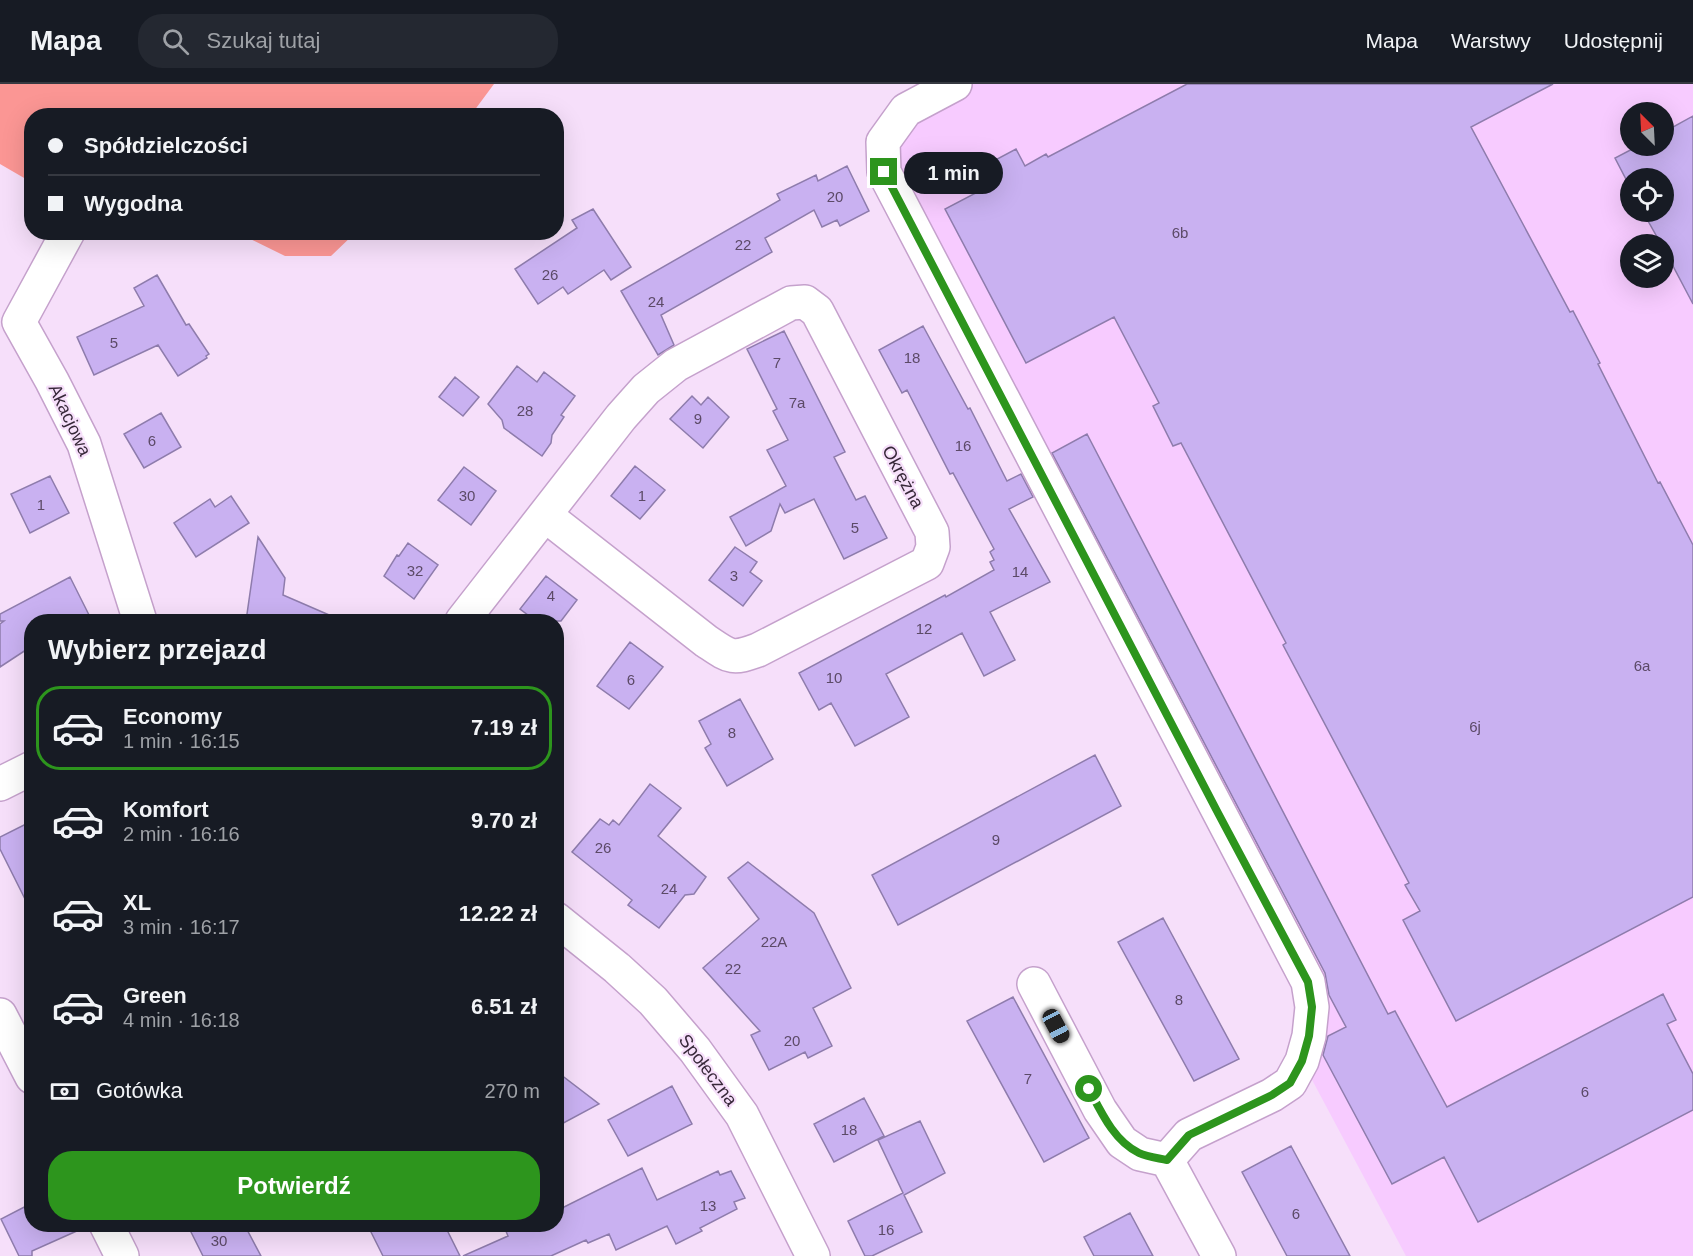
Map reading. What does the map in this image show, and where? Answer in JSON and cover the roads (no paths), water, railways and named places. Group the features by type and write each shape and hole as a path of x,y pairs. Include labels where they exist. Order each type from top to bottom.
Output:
{"street":[{"path":"956,84 906,110 883,142 884,172 1308,982 1312,1007 1309,1036 1302,1061 1290,1083 1272,1095 1189,1135 1167,1160"},
{"name":"Akacjowa","path":"64,240 19,322 84,444 138,614"},
{"name":"Okrężna","path":"467,614 621,417 646,389 676,365 791,303 805,302 817,311 932,532 933,547 927,563 758,650 741,656 728,656 545,515"},
{"path":"0,784 24,772"},
{"name":"Społeczna","path":"564,925 617,968 653,1001 695,1050 742,1115 813,1256"},
{"path":"1034,984 1100,1110 1122,1142 1140,1154 1167,1160 1219,1256"},
{"path":"0,1015 24,1062"},
{"path":"110,1232 122,1256"}]}
